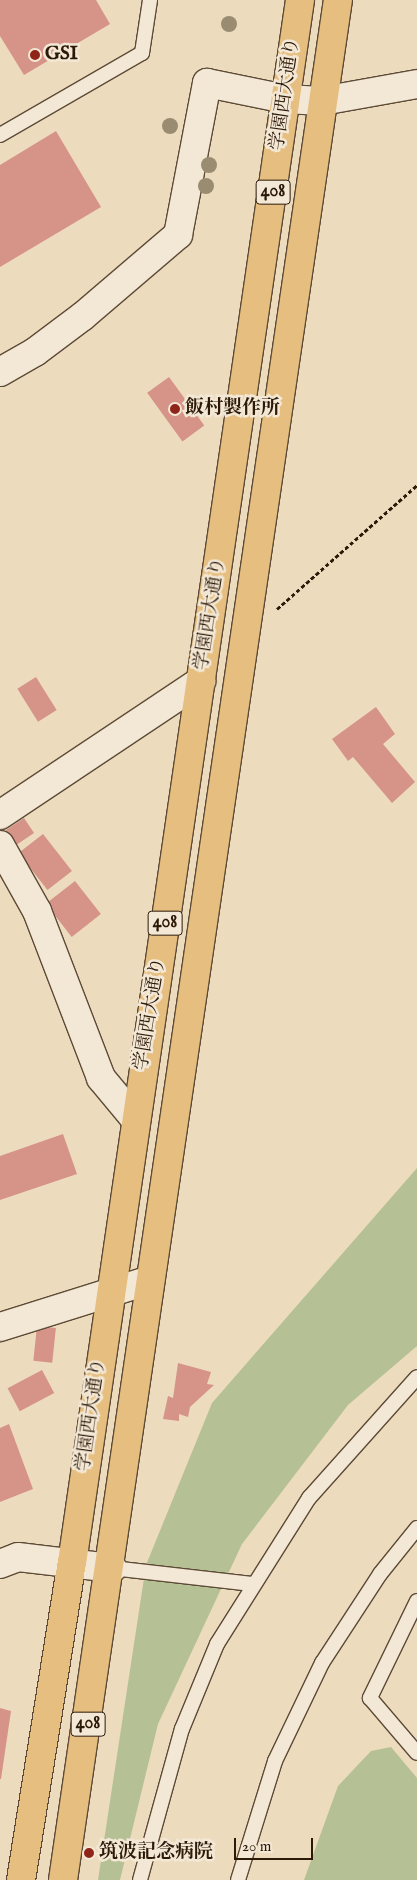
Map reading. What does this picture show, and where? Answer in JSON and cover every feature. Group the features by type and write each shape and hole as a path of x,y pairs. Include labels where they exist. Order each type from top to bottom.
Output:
{"highway":[{"name":"学園西大通り","path":"21,1880 72,1563 109,1293 201,681 300,0"},
{"name":"学園西大通り","path":"63,1880 112,1568 150,1280 338,0"}],"street":[{"path":"0,372 36,352 83,316 178,236 207,82 285,99 322,101 417,84"},
{"path":"0,815 201,681"},
{"path":"0,845 37,911 101,1078 135,1120"},
{"path":"0,1327 150,1280"},
{"path":"0,1564 18,1557 112,1568"}],"lane":[{"path":"0,135 142,53 150,0"},
{"path":"140,1880 182,1729 216,1644 252,1584 309,1498 417,1377"},
{"path":"238,1880 275,1761 322,1663 380,1574 417,1528"},
{"path":"112,1568 252,1584"},
{"path":"417,1601 370,1698 417,1753"}],"path":[{"path":"248,607 274,611 417,485"}],"green space":[{"path":"417,1168 417,1346 348,1405 242,1544 158,1724 120,1880 98,1880 146,1565 212,1403"},
{"path":"391,1747 417,1778 417,1880 304,1880 338,1786 371,1751"}],"building":[{"name":"GSI","path":"0,0 96,0 110,24 24,75 0,36"},
{"path":"56,131 101,207 0,267 0,165"},
{"name":"飯村製作所","path":"169,377 204,426 182,441 147,393"},
{"path":"36,677 57,710 38,722 17,689"},
{"path":"376,707 395,734 383,744 415,782 392,803 353,757 348,761 332,739"},
{"path":"24,818 34,833 16,845 6,830"},
{"path":"43,834 72,871 48,890 19,853"},
{"path":"75,881 101,914 72,937 46,904"},
{"path":"63,1134 77,1174 0,1200 0,1156"},
{"path":"37,1326 56,1328 52,1363 33,1361"},
{"path":"178,1363 211,1372 207,1384 214,1385 190,1407 188,1417 179,1414 179,1421 163,1419 168,1396 173,1398"},
{"path":"42,1370 54,1393 20,1411 8,1388"},
{"path":"9,1424 33,1489 0,1502 0,1428"},
{"path":"0,1708 11,1711 1,1779 0,1779"}],"place":[{"name":"GSI","path":"35,55"},
{"name":"飯村製作所","path":"175,409"},
{"name":"筑波記念病院","path":"89,1853"}]}
